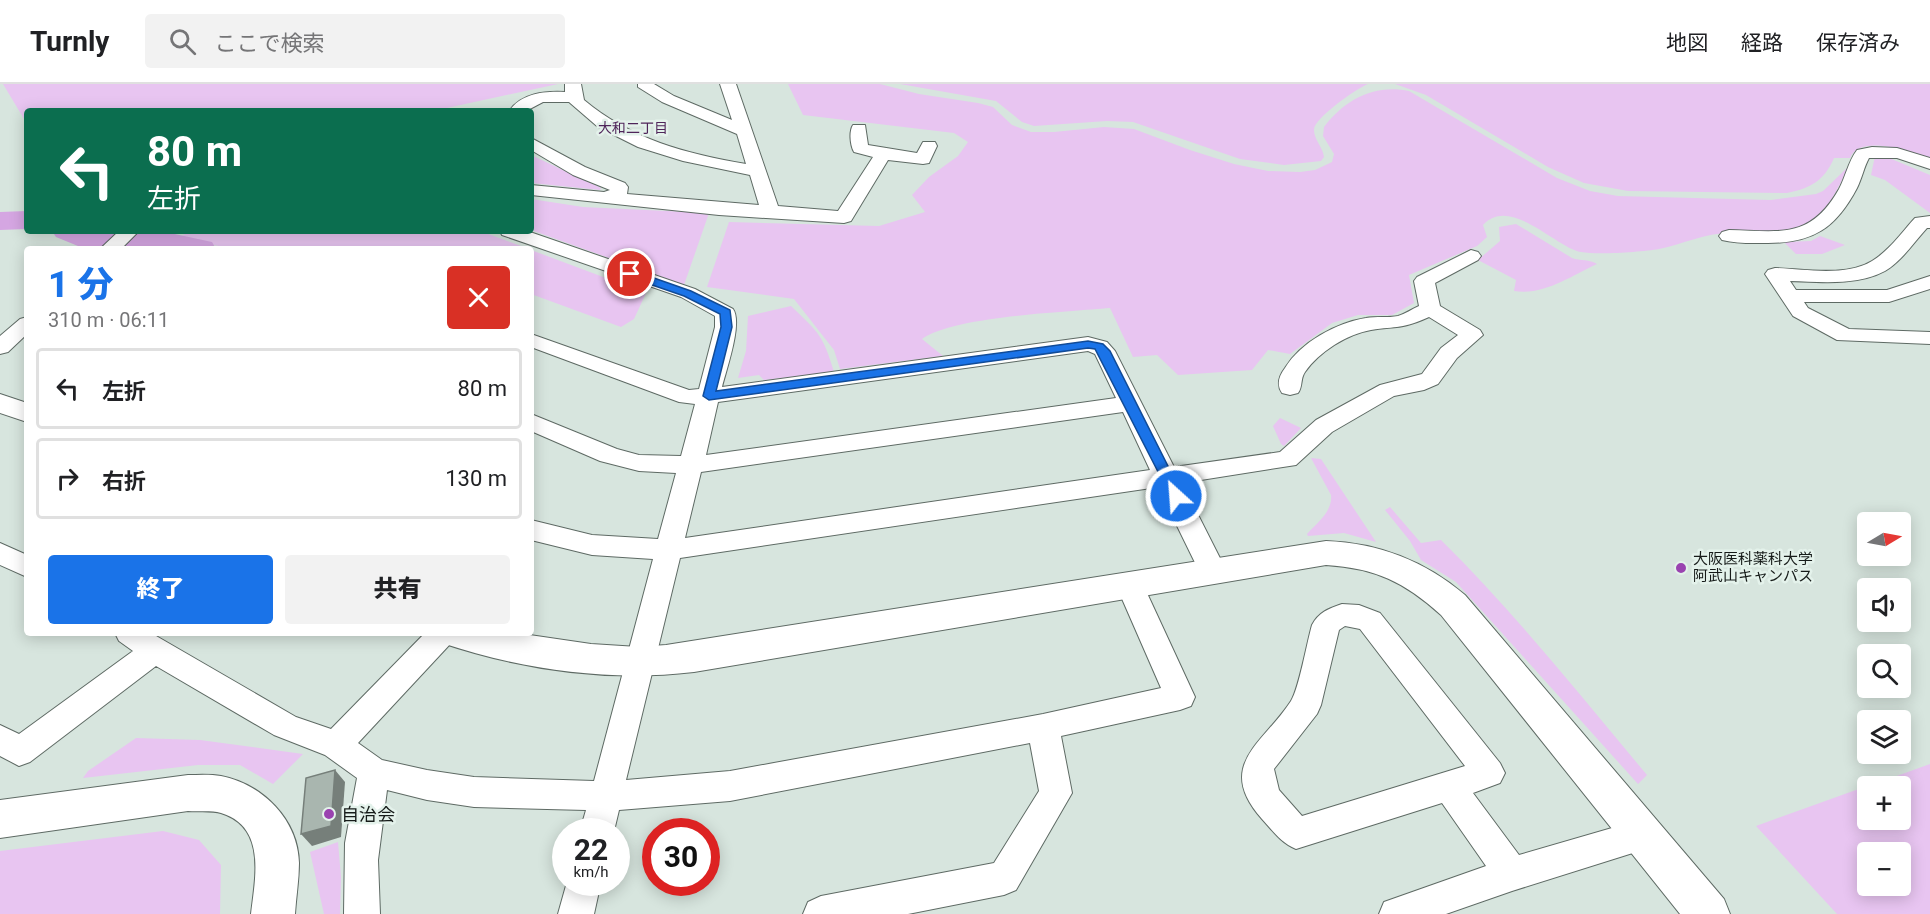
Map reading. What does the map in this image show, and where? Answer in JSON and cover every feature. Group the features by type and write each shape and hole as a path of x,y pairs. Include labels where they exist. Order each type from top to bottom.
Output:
{"street":[{"path":"646,84 646,87 668,99 744,131"},
{"path":"728,84 770,211"},
{"path":"519,108 533,96 573,91 593,117 650,145 717,165 755,171"},
{"path":"859,128 860,148 883,154 923,159 929,146"},
{"path":"534,145 612,192"},
{"path":"1728,236 1796,235 1812,229 1838,203 1849,186 1847,164 1863,154 1873,151 1899,154 1930,164"},
{"path":"534,190 612,192 646,196 689,206 844,217 883,154"},
{"path":"1930,222 1922,222 1883,262 1870,270 1843,274 1775,274 1800,312 1845,335 1930,338"},
{"path":"113,246 127,234"},
{"path":"518,234 688,293 726,313 726,327 709,396 600,818"},
{"path":"534,531 592,545 669,550 1291,457 1324,426 1388,390 1416,385 1430,379 1449,352 1472,335 1430,309 1424,281 1471,256"},
{"path":"1790,296 1893,296 1930,282"},
{"path":"1290,388 1290,379 1295,369 1325,341 1355,327 1402,322 1430,309"},
{"path":"0,347 24,326"},
{"path":"534,341 687,397 709,396 1088,344 1099,347 1104,351 1214,572"},
{"path":"534,423 619,458 647,464 691,465 1130,404"},
{"path":"0,553 24,565"},
{"path":"467,636 531,652 576,658 640,662 694,657 1338,553 1376,559 1415,575 1453,605 1708,914"},
{"path":"133,636 155,651 285,726 336,745 374,772 428,785 474,792 606,796 730,786 1043,727 1180,697 1130,585"},
{"path":"1345,614 1359,615 1370,621 1489,773 1449,786 1296,833 1267,801 1259,780 1261,760 1306,705 1326,625 1333,618 1345,614"},
{"path":"336,745 440,636"},
{"path":"0,739 19,752 155,651"},
{"path":"821,914 1004,878 1056,793 1043,727"},
{"path":"362,914 358,874 363,822 374,772"},
{"path":"1449,786 1512,874"},
{"path":"0,819 188,793 221,794 247,805 257,813 272,835 278,861 273,914"},
{"path":"1397,914 1512,874 1642,835"},
{"path":"576,914 580,896"}],"shaded area":[{"path":"3,84 558,84 447,108 24,108 24,119"},
{"path":"788,84 880,84 919,94 978,103 993,107 1012,125 1031,132 1104,127 1134,129 1234,164 1268,171 1315,170 1332,162 1334,154 1323,136 1324,127 1332,117 1361,96 1396,89 1409,91 1557,178 1590,191 1618,196 1771,200 1823,191 1848,167 1836,192 1814,222 1807,227 1792,231 1721,233 1651,250 1589,253 1570,248 1519,219 1506,216 1494,217 1483,225 1487,237 1477,246 1409,275 1414,303 1392,315 1358,315 1332,323 1290,354 1268,350 1252,370 1178,375 1157,355 1133,357 1110,308 1012,316 959,325 937,331 922,339 943,356 840,369 834,350 794,299 707,287 729,222 879,226 925,212 912,195 929,177 958,156 968,142 954,133 803,115"},
{"path":"900,84 1368,84 1336,104 1316,125 1314,134 1324,157 1321,161 1284,165 1240,159 1133,122 1107,121 1034,126 1022,122 996,101"},
{"path":"1395,84 1930,84 1930,159 1911,152 1875,145 1856,151 1850,158 1834,158 1826,172 1816,182 1803,189 1787,193 1628,191 1584,183 1548,167 1426,95"},
{"path":"534,156 601,188 600,190 534,183"},
{"path":"1875,156 1889,158 1930,175 1930,213 1885,180 1871,175"},
{"path":"534,199 583,207 709,213 684,285 534,231"},
{"path":"1516,224 1572,258 1597,264 1546,288 1536,291 1514,291 1516,280 1478,260 1500,241 1499,227"},
{"path":"185,234 488,234 521,246 219,246 180,238"},
{"path":"1820,236 1845,245 1822,254 1796,254 1784,242 1811,241"},
{"path":"534,251 646,293 634,319 621,327 534,295"},
{"path":"791,306 819,335 834,372 764,380 759,375 738,378 746,351 748,316"},
{"path":"1280,418 1301,428 1284,446 1273,426"},
{"path":"1311,458 1321,459 1376,542 1344,533 1308,536 1307,534 1327,511 1331,501 1331,495"},
{"path":"1390,507 1421,543 1441,540 1521,625 1647,775 1638,784 1456,582 1421,560 1410,541 1385,510"},
{"path":"136,738 200,740 303,754 273,784 240,765 198,765 83,778 88,771"},
{"path":"1930,764 1930,914 1837,914 1756,826 1857,790 1857,830 1911,830 1911,776 1897,776"},
{"path":"163,831 199,840 221,865 220,914 0,914 0,851"},
{"path":"338,842 341,877 340,914 324,914 310,852"}],"building":[{"path":"335,770 331,826 301,834 306,778"}],"waterway":[{"path":"0,221 24,220"},
{"path":"72,234 78,237 170,242 188,246"}],"place":[{"name":"大阪医科薬科大学 阿武山キャンパス","path":"1681,568"},
{"name":"自治会","path":"329,814"}],"district":[{"name":"大和二丁目","path":"633,128"}],"route":[{"path":"630,274 688,293 726,313 726,327 709,396 1088,344 1099,347 1104,351 1176,496"}]}
